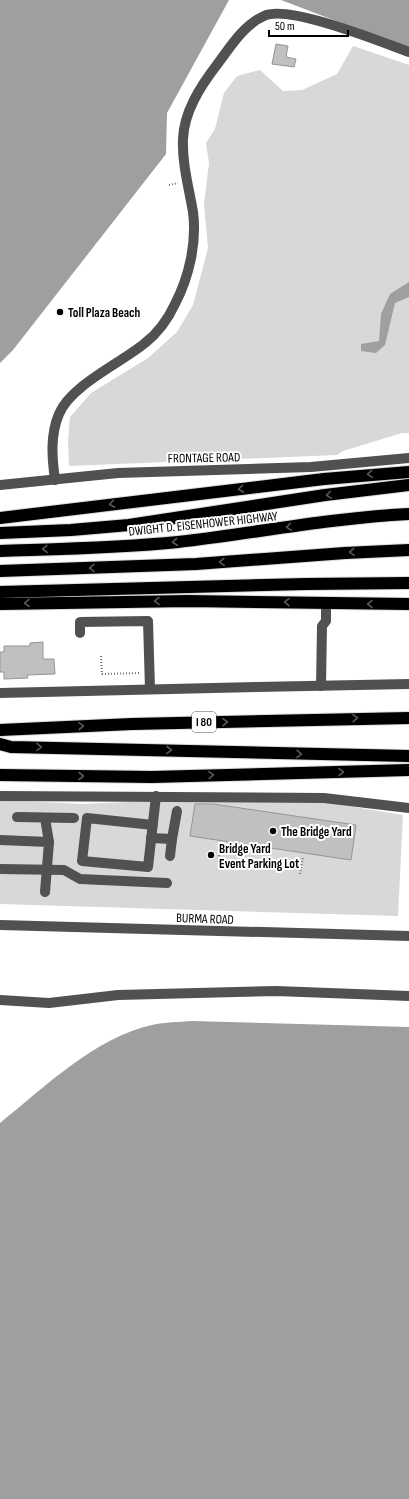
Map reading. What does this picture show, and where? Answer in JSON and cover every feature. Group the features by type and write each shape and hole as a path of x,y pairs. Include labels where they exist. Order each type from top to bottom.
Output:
{"highway":[{"path":"0,518 324,478 409,472"},
{"path":"0,533 71,530 129,525 326,495 409,485"},
{"name":"DWIGHT D. EISENHOWER HIGHWAY","path":"0,551 163,543 242,534 335,520 409,514"},
{"path":"0,571 196,564 345,553 409,550"},
{"path":"0,592 306,584 409,583"},
{"path":"0,604 188,601 409,604"},
{"name":"I 80","path":"0,730 132,724 409,718"},
{"path":"0,744 10,747 409,756"},
{"path":"0,775 152,777 409,770"}],"street":[{"path":"55,480 52,452 53,437 57,418 62,407 84,386 150,338 166,321 179,296 190,262 194,238 193,212 183,150 186,119 199,91 225,53 252,24 263,16 273,13 301,16 316,20 409,52"},
{"name":"FRONTAGE ROAD","path":"0,485 118,473 311,467 409,458"},
{"path":"322,686 322,626 326,621 326,603"},
{"path":"80,633 80,622 148,621 150,689"},
{"path":"0,693 409,684"},
{"path":"0,796 324,798 409,808"},
{"path":"153,825 86,818 82,861 148,867 152,838 156,796"},
{"path":"170,856 177,812"},
{"path":"17,818 74,818"},
{"path":"45,818 50,842 45,892"},
{"path":"152,838 172,839"},
{"path":"0,840 50,842"},
{"path":"0,869 64,870 80,879 167,883"},
{"name":"BURMA ROAD","path":"0,925 409,936"},
{"path":"0,1000 49,1003 118,995 276,991 409,996"}],"path":[{"path":"101,656 102,674 141,674"},
{"path":"218,862 221,845"},
{"path":"300,874 303,857"}],"shaded area":[{"path":"0,0 229,0 167,113 166,154 13,350 0,363"},
{"path":"281,0 409,0 409,48 399,45"},
{"path":"353,46 409,65 409,433 402,433 343,451 337,455 69,466 68,441 70,417 91,393 148,358 177,332 193,305 208,248 204,204 209,163 206,143 215,129 224,93 237,76 260,70 283,91 302,90 337,74"},
{"path":"409,282 409,297 395,303 385,345 376,353 361,351 361,344 379,341 381,314 390,294"},
{"path":"0,800 83,804 175,800 324,802 403,815 398,916 0,904"},
{"path":"192,1021 409,1027 409,1499 0,1499 0,1123 71,1065 110,1041 131,1031 152,1025"}],"building":[{"path":"276,44 288,46 286,57 296,59 294,67 272,64"},
{"path":"43,642 43,659 54,659 55,674 27,675 28,678 4,679 4,672 0,672 0,652 4,652 4,646 30,646 30,643"},
{"name":"The Bridge Yard","path":"195,804 213,804 356,825 351,860 190,836"}],"place":[{"name":"Toll Plaza Beach","path":"60,312"},
{"name":"The Bridge Yard","path":"273,831"},
{"name":"Bridge Yard Event Parking Lot","path":"211,855"}]}
